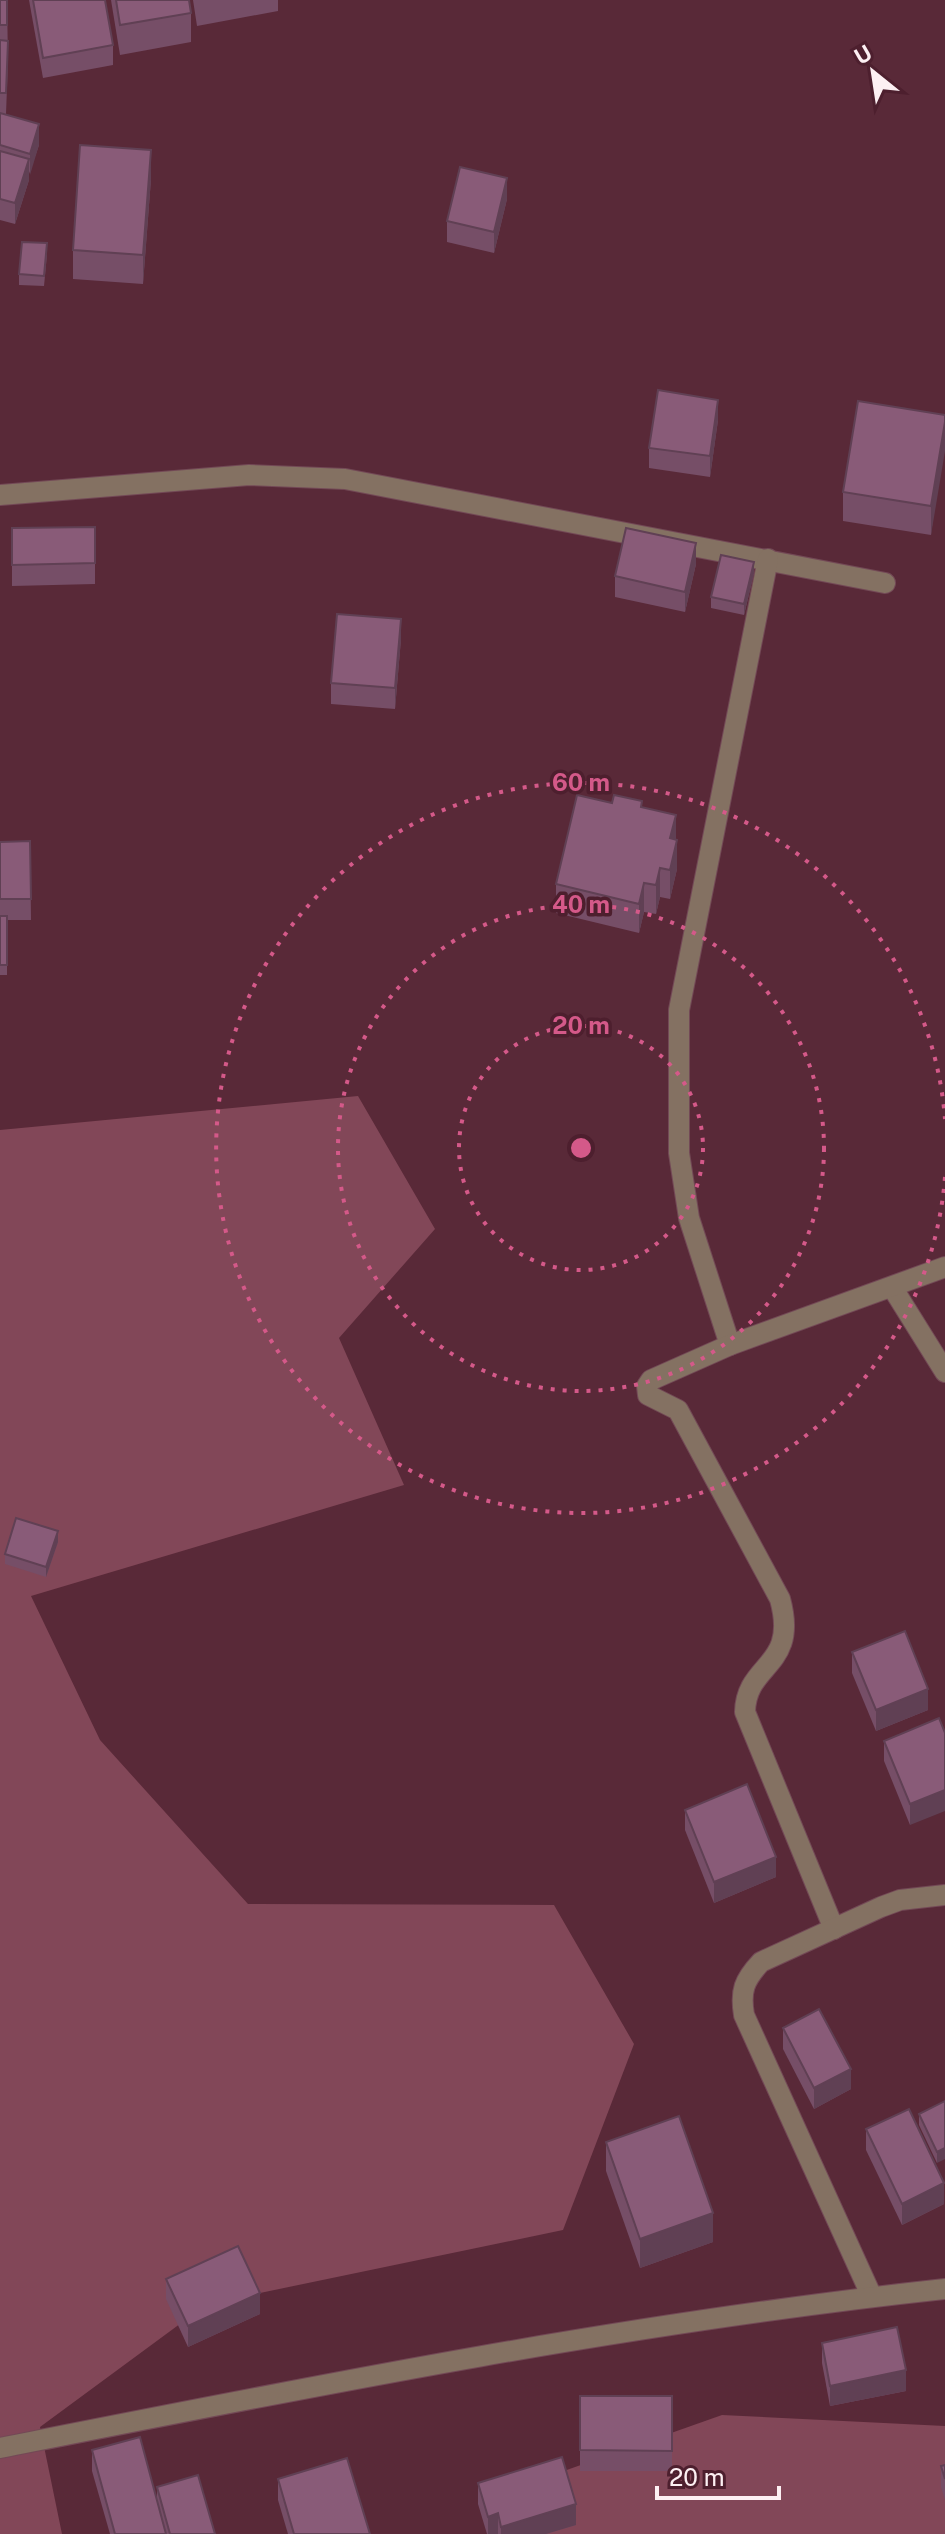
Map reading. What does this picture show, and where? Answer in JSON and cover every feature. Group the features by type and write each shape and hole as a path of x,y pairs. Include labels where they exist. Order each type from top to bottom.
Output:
{"street":[{"path":"0,495 249,475 331,478 885,583"},
{"path":"730,1345 689,1218 679,1153 679,1010 768,559"},
{"path":"834,1929 745,1712 745,1700 754,1684 781,1652 786,1620 780,1599 678,1410 648,1395 646,1391 651,1380 730,1345 945,1267"},
{"path":"892,1287 945,1372"},
{"path":"872,2297 744,2015 740,1993 747,1976 761,1962 900,1900 945,1895"},
{"path":"0,2448 501,2354 872,2297 945,2289"}],"shaded area":[{"path":"358,1096 435,1229 339,1338 404,1485 31,1596 100,1740 248,1904 554,1905 634,2044 563,2230 207,2304 40,2427 62,2534 0,2534 0,1130"},
{"path":"722,2415 945,2426 945,2534 517,2534 513,2489"}],"building":[{"path":"0,0 7,0 7,25 0,25"},
{"path":"33,0 105,0 113,45 43,58"},
{"path":"116,0 189,0 191,13 120,25"},
{"path":"0,40 8,41 6,93 0,93"},
{"path":"0,113 39,124 30,154 0,145"},
{"path":"80,145 151,150 143,255 73,250"},
{"path":"0,151 29,159 15,203 0,199"},
{"path":"460,167 507,178 494,232 447,221"},
{"path":"22,242 47,243 44,276 19,274"},
{"path":"658,390 718,400 710,456 649,448"},
{"path":"858,401 945,415 931,506 843,492"},
{"path":"95,527 95,563 12,565 12,528"},
{"path":"626,528 696,543 685,592 615,576"},
{"path":"721,555 754,562 744,604 711,597"},
{"path":"337,614 401,619 395,688 331,683"},
{"path":"577,795 612,803 614,795 642,801 641,807 676,815 670,838 677,840 670,870 660,868 656,885 644,883 639,904 556,884"},
{"path":"30,841 31,899 0,899 0,842"},
{"path":"0,916 7,916 7,965 0,965"},
{"path":"16,1518 58,1531 46,1567 5,1554"},
{"path":"905,1631 928,1689 876,1710 852,1652"},
{"path":"939,1718 945,1733 945,1790 910,1804 884,1741"},
{"path":"747,1784 776,1857 714,1882 685,1810"},
{"path":"819,2009 851,2069 814,2088 783,2028"},
{"path":"945,2101 945,2148 937,2152 919,2114"},
{"path":"909,2109 944,2183 902,2204 866,2129"},
{"path":"679,2116 713,2213 640,2239 606,2142"},
{"path":"238,2246 260,2293 188,2326 166,2279"},
{"path":"897,2327 906,2370 830,2386 822,2343"},
{"path":"580,2396 672,2396 672,2451 580,2450"},
{"path":"140,2437 166,2534 115,2534 92,2450"},
{"path":"562,2457 576,2504 501,2527 498,2513 488,2517 478,2483"},
{"path":"347,2458 370,2534 294,2534 278,2479"},
{"path":"198,2475 215,2534 170,2534 157,2487"}]}
